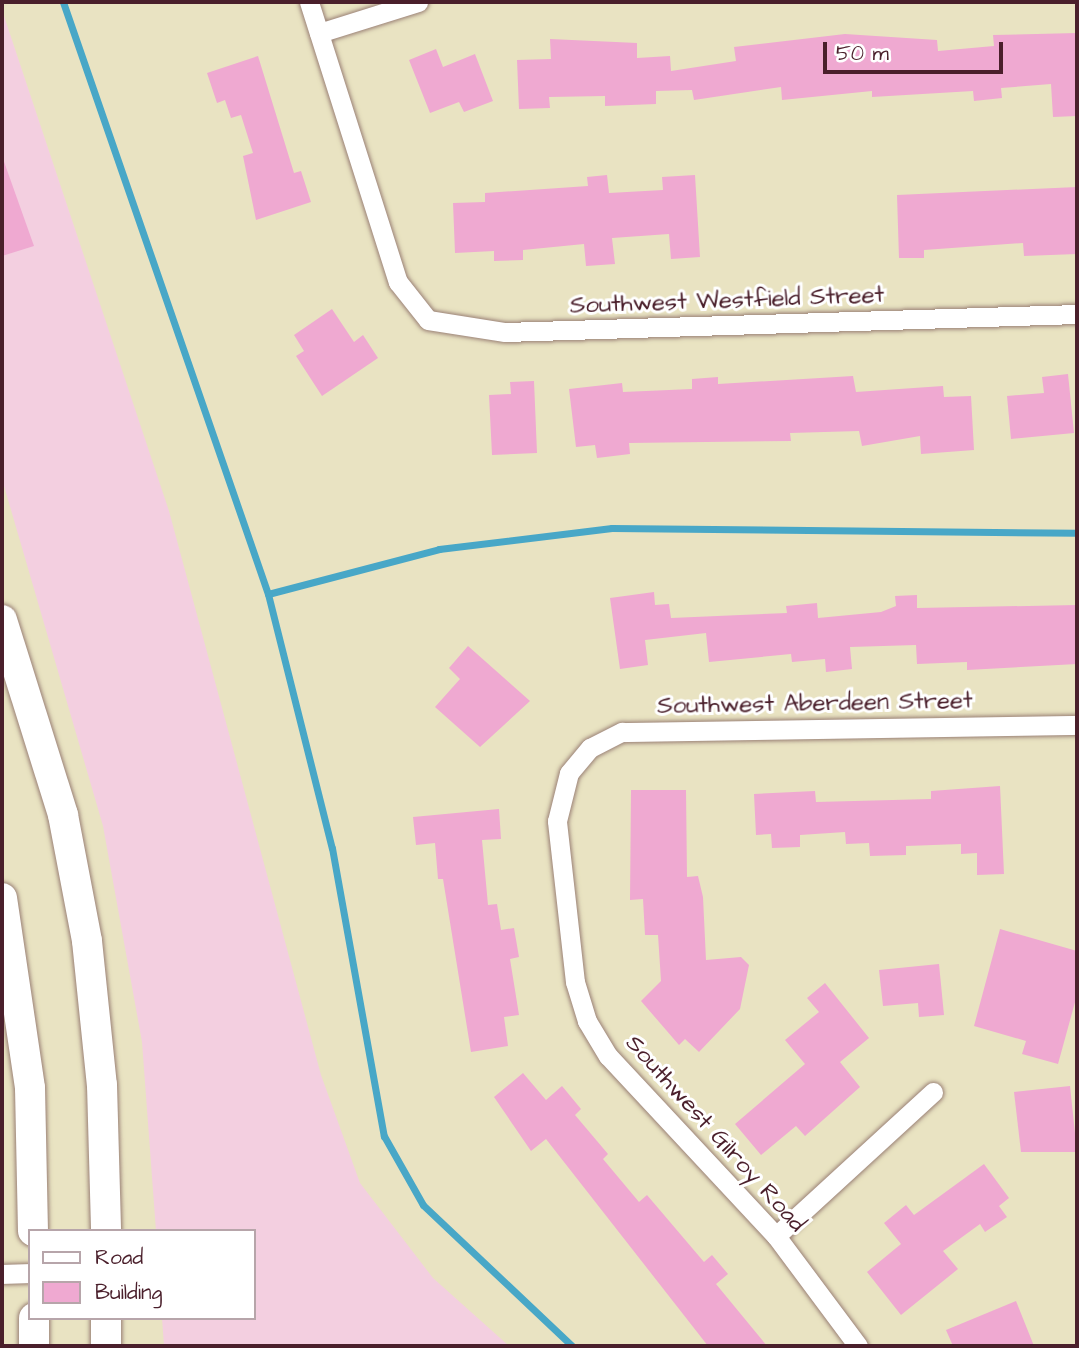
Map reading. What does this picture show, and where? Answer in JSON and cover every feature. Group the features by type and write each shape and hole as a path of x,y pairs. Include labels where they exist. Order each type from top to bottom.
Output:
{"main road":[{"path":"2,620 63,815 87,941 102,1085 106,1229"},
{"path":"2,898 30,1088 33,1229"},
{"path":"34,1320 34,1346"},
{"path":"106,1320 106,1346"}],"street":[{"path":"309,2 319,33 418,2"},
{"name":"Southwest Westfield Street","path":"319,33 398,282 428,320 505,332 1077,314"},
{"name":"Southwest Aberdeen Street","path":"569,773 590,748 622,732 1077,725"},
{"name":"Southwest Gilroy Road","path":"569,773 557,821 575,982 587,1021 608,1056 776,1236 858,1346"},
{"path":"776,1236 933,1092"},
{"path":"2,1274 28,1273"}],"shaded area":[{"path":"2,10 169,511 321,1075 360,1183 433,1278 509,1346 164,1346 162,1320 256,1320 256,1229 156,1229 142,1042 103,826 2,479"}],"building":[{"path":"1077,33 1077,116 1053,117 1051,84 1001,88 1002,98 974,101 973,91 872,97 872,91 782,100 781,87 694,100 692,90 656,91 656,104 605,106 605,96 549,97 550,108 519,109 517,60 551,59 550,39 637,43 637,58 670,56 671,71 736,61 734,47 845,34 937,40 938,51 994,46 993,35"},
{"path":"436,49 443,67 475,54 493,101 464,112 459,102 430,113 409,60"},
{"path":"258,56 294,173 301,171 311,202 256,220 243,156 253,153 241,115 231,118 225,100 217,103 207,73"},
{"path":"2,156 34,246 2,256"},
{"path":"607,175 609,193 663,190 662,177 695,175 700,257 671,259 669,234 612,238 615,264 586,266 584,244 523,250 523,260 494,261 494,251 455,253 453,203 485,202 485,193 588,186 587,177"},
{"path":"1077,187 1077,254 1024,256 1023,243 924,250 924,258 899,258 897,195"},
{"path":"332,309 354,342 363,335 378,358 322,396 296,356 304,351 294,335"},
{"path":"1068,374 1074,433 1011,439 1007,396 1044,393 1042,377"},
{"path":"853,376 856,392 943,386 944,397 971,396 974,450 921,454 920,436 862,446 859,431 790,433 791,441 629,443 630,454 597,458 595,445 576,447 569,389 622,383 623,392 692,389 692,379 718,377 718,384"},
{"path":"534,381 537,453 492,455 489,395 511,394 510,382"},
{"path":"654,592 655,605 669,604 671,618 787,613 786,606 817,603 818,618 881,612 896,606 895,596 917,595 917,608 1077,605 1077,664 967,670 967,662 917,664 916,645 850,647 852,669 826,672 825,659 792,662 791,654 709,662 706,633 645,640 648,665 620,669 610,598"},
{"path":"468,646 530,701 480,747 435,707 460,679 449,668"},
{"path":"1000,786 1004,874 977,875 977,853 961,854 961,844 906,846 906,855 870,856 869,843 846,844 845,832 800,835 800,847 772,848 771,834 756,835 754,794 815,791 816,802 931,799 931,791"},
{"path":"631,790 686,790 687,877 698,876 703,897 706,960 741,957 749,965 740,1009 699,1052 685,1039 679,1045 641,1001 661,981 658,935 645,935 643,899 630,900"},
{"path":"499,809 501,839 482,840 488,905 497,904 501,930 514,928 519,957 510,959 519,1015 504,1017 508,1046 471,1052 443,879 438,879 435,843 416,845 413,817"},
{"path":"1000,929 1077,951 1077,995 1058,1064 1022,1054 1026,1041 974,1026"},
{"path":"939,964 944,1015 919,1017 918,1003 883,1006 879,970"},
{"path":"825,983 869,1038 840,1062 860,1087 805,1136 796,1126 761,1155 735,1124 805,1064 785,1040 819,1012 807,998"},
{"path":"523,1073 546,1100 562,1086 581,1109 575,1115 608,1154 603,1159 639,1202 647,1195 704,1262 712,1255 728,1274 716,1284 767,1346 708,1346 546,1139 531,1151 494,1097"},
{"path":"1070,1086 1077,1152 1021,1152 1014,1092"},
{"path":"984,1164 1009,1198 999,1206 1007,1217 985,1232 980,1224 943,1251 958,1269 901,1315 867,1272 901,1244 884,1223 906,1205 914,1215"},
{"path":"1016,1301 1034,1346 953,1346 946,1330"}],"waterway":[{"path":"63,2 268,594 332,848 384,1136 423,1205 572,1346"},
{"path":"268,594 439,549 612,528 1077,533"}]}
